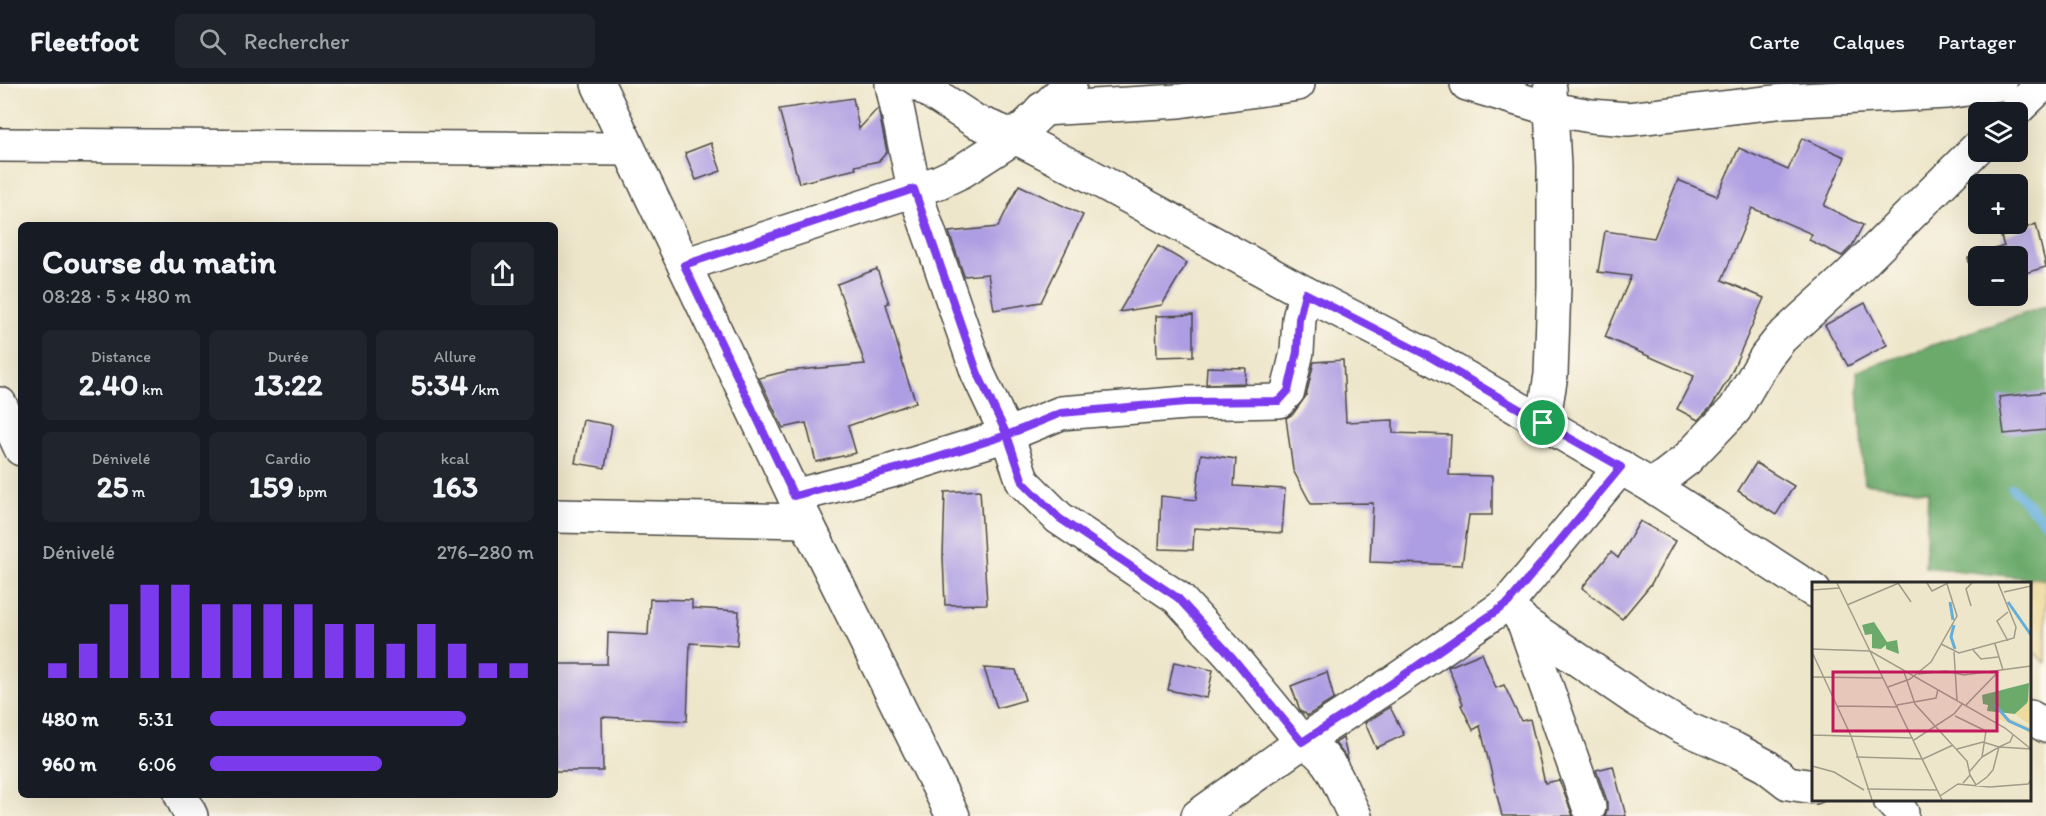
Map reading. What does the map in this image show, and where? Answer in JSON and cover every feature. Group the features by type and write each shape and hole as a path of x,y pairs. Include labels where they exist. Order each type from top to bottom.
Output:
{"street":[{"path":"598,84 800,508 953,816"},
{"path":"892,84 914,189 978,374 1007,435 1023,482 1059,518 1178,598 1233,658 1302,742 1315,747 1336,774 1355,816"},
{"path":"918,84 975,121 1014,137 1089,175 1305,293 1432,358 1621,467 1812,590"},
{"path":"684,265 939,182 962,171 1014,137 1070,84"},
{"path":"1042,109 1179,101 1298,84"},
{"path":"1467,84 1550,96 1591,116 1628,119 1784,101 1947,92 2000,84"},
{"path":"2024,102 2043,84"},
{"path":"1543,423 1551,375 1554,286 1554,167 1550,96"},
{"path":"0,145 628,149"},
{"path":"1652,486 1686,460 1735,409 1766,357 1781,338 1849,276 1968,157"},
{"path":"558,516 800,508 891,471 1007,435 1061,413 1186,402 1279,401 1288,391 1297,352 1299,319 1305,293"},
{"path":"0,404 18,443"},
{"path":"1198,816 1302,742 1392,683 1516,613 1621,467"},
{"path":"1516,613 1636,699 1683,727 1742,753 1766,766 1788,783 1812,787"},
{"path":"1516,613 1589,807"},
{"path":"2031,718 2046,726"},
{"path":"183,798 191,816"},
{"path":"1891,801 1902,816"}],"green space":[{"path":"2046,306 2046,580 1925,567 1928,491 1864,483 1857,371"}],"sand":[{"path":"2031,578 2046,580 2046,663 2031,650"}],"building":[{"path":"853,98 859,129 878,108 887,152 879,161 799,183 779,109"},
{"path":"1802,138 1845,157 1824,206 1863,225 1852,246 1842,256 1809,240 1812,234 1752,208 1722,280 1764,298 1729,378 1712,406 1698,420 1677,409 1694,376 1605,337 1631,276 1598,272 1605,231 1654,238 1678,180 1717,196 1739,148 1788,170"},
{"path":"711,143 721,171 696,180 685,153"},
{"path":"1019,185 1083,215 1041,302 994,310 988,274 964,276 949,232 998,227"},
{"path":"2036,224 2046,267 2028,272 2028,246 2004,246 2001,237 2009,234 2028,234 2028,227"},
{"path":"1158,246 1187,263 1162,305 1119,312"},
{"path":"877,269 889,303 886,304 906,375 916,402 848,426 856,453 816,462 806,423 783,428 759,378 787,371 865,364 837,284"},
{"path":"1865,303 1887,345 1848,366 1825,325"},
{"path":"1193,315 1193,356 1157,357 1156,316"},
{"path":"1343,360 1346,422 1393,420 1393,433 1451,435 1449,475 1492,476 1492,515 1469,515 1462,565 1370,562 1373,503 1311,504 1293,470 1286,418 1293,414 1306,396 1314,362"},
{"path":"1207,367 1246,368 1245,383 1206,384"},
{"path":"2046,392 2046,430 2004,434 1999,397"},
{"path":"583,420 612,425 605,468 575,463"},
{"path":"1201,454 1236,459 1234,486 1285,489 1282,533 1194,528 1193,550 1159,549 1161,496 1196,500"},
{"path":"1756,463 1794,486 1776,515 1738,491"},
{"path":"980,490 987,604 945,605 943,557 945,492"},
{"path":"1640,521 1675,541 1651,584 1622,619 1582,588 1611,552 1618,558"},
{"path":"650,599 692,600 692,608 739,611 737,646 690,643 687,721 602,717 603,771 558,771 558,664 607,664 608,633 648,635"},
{"path":"1482,653 1496,688 1504,685 1521,721 1530,719 1545,783 1559,780 1573,816 1502,816 1480,726 1473,730 1461,705 1463,704 1448,667"},
{"path":"1174,662 1213,670 1207,698 1168,690"},
{"path":"984,668 1016,670 1025,700 997,708"},
{"path":"1327,672 1334,699 1307,716 1300,710 1291,686"},
{"path":"1390,707 1404,735 1376,748 1365,723"},
{"path":"1343,738 1348,760 1335,743"},
{"path":"1613,766 1626,816 1605,816 1607,801 1596,770"}],"waterway":[{"path":"2012,488 2046,523"}],"route":[{"path":"1543,423 1432,358 1305,293 1299,319 1297,352 1288,391 1279,401 1186,402 1061,413 1007,435 932,459 794,496 684,265 914,189 978,374 1007,435 1023,482 1059,518 1178,598 1233,658 1302,742 1508,603 1621,467 1543,423"}]}
